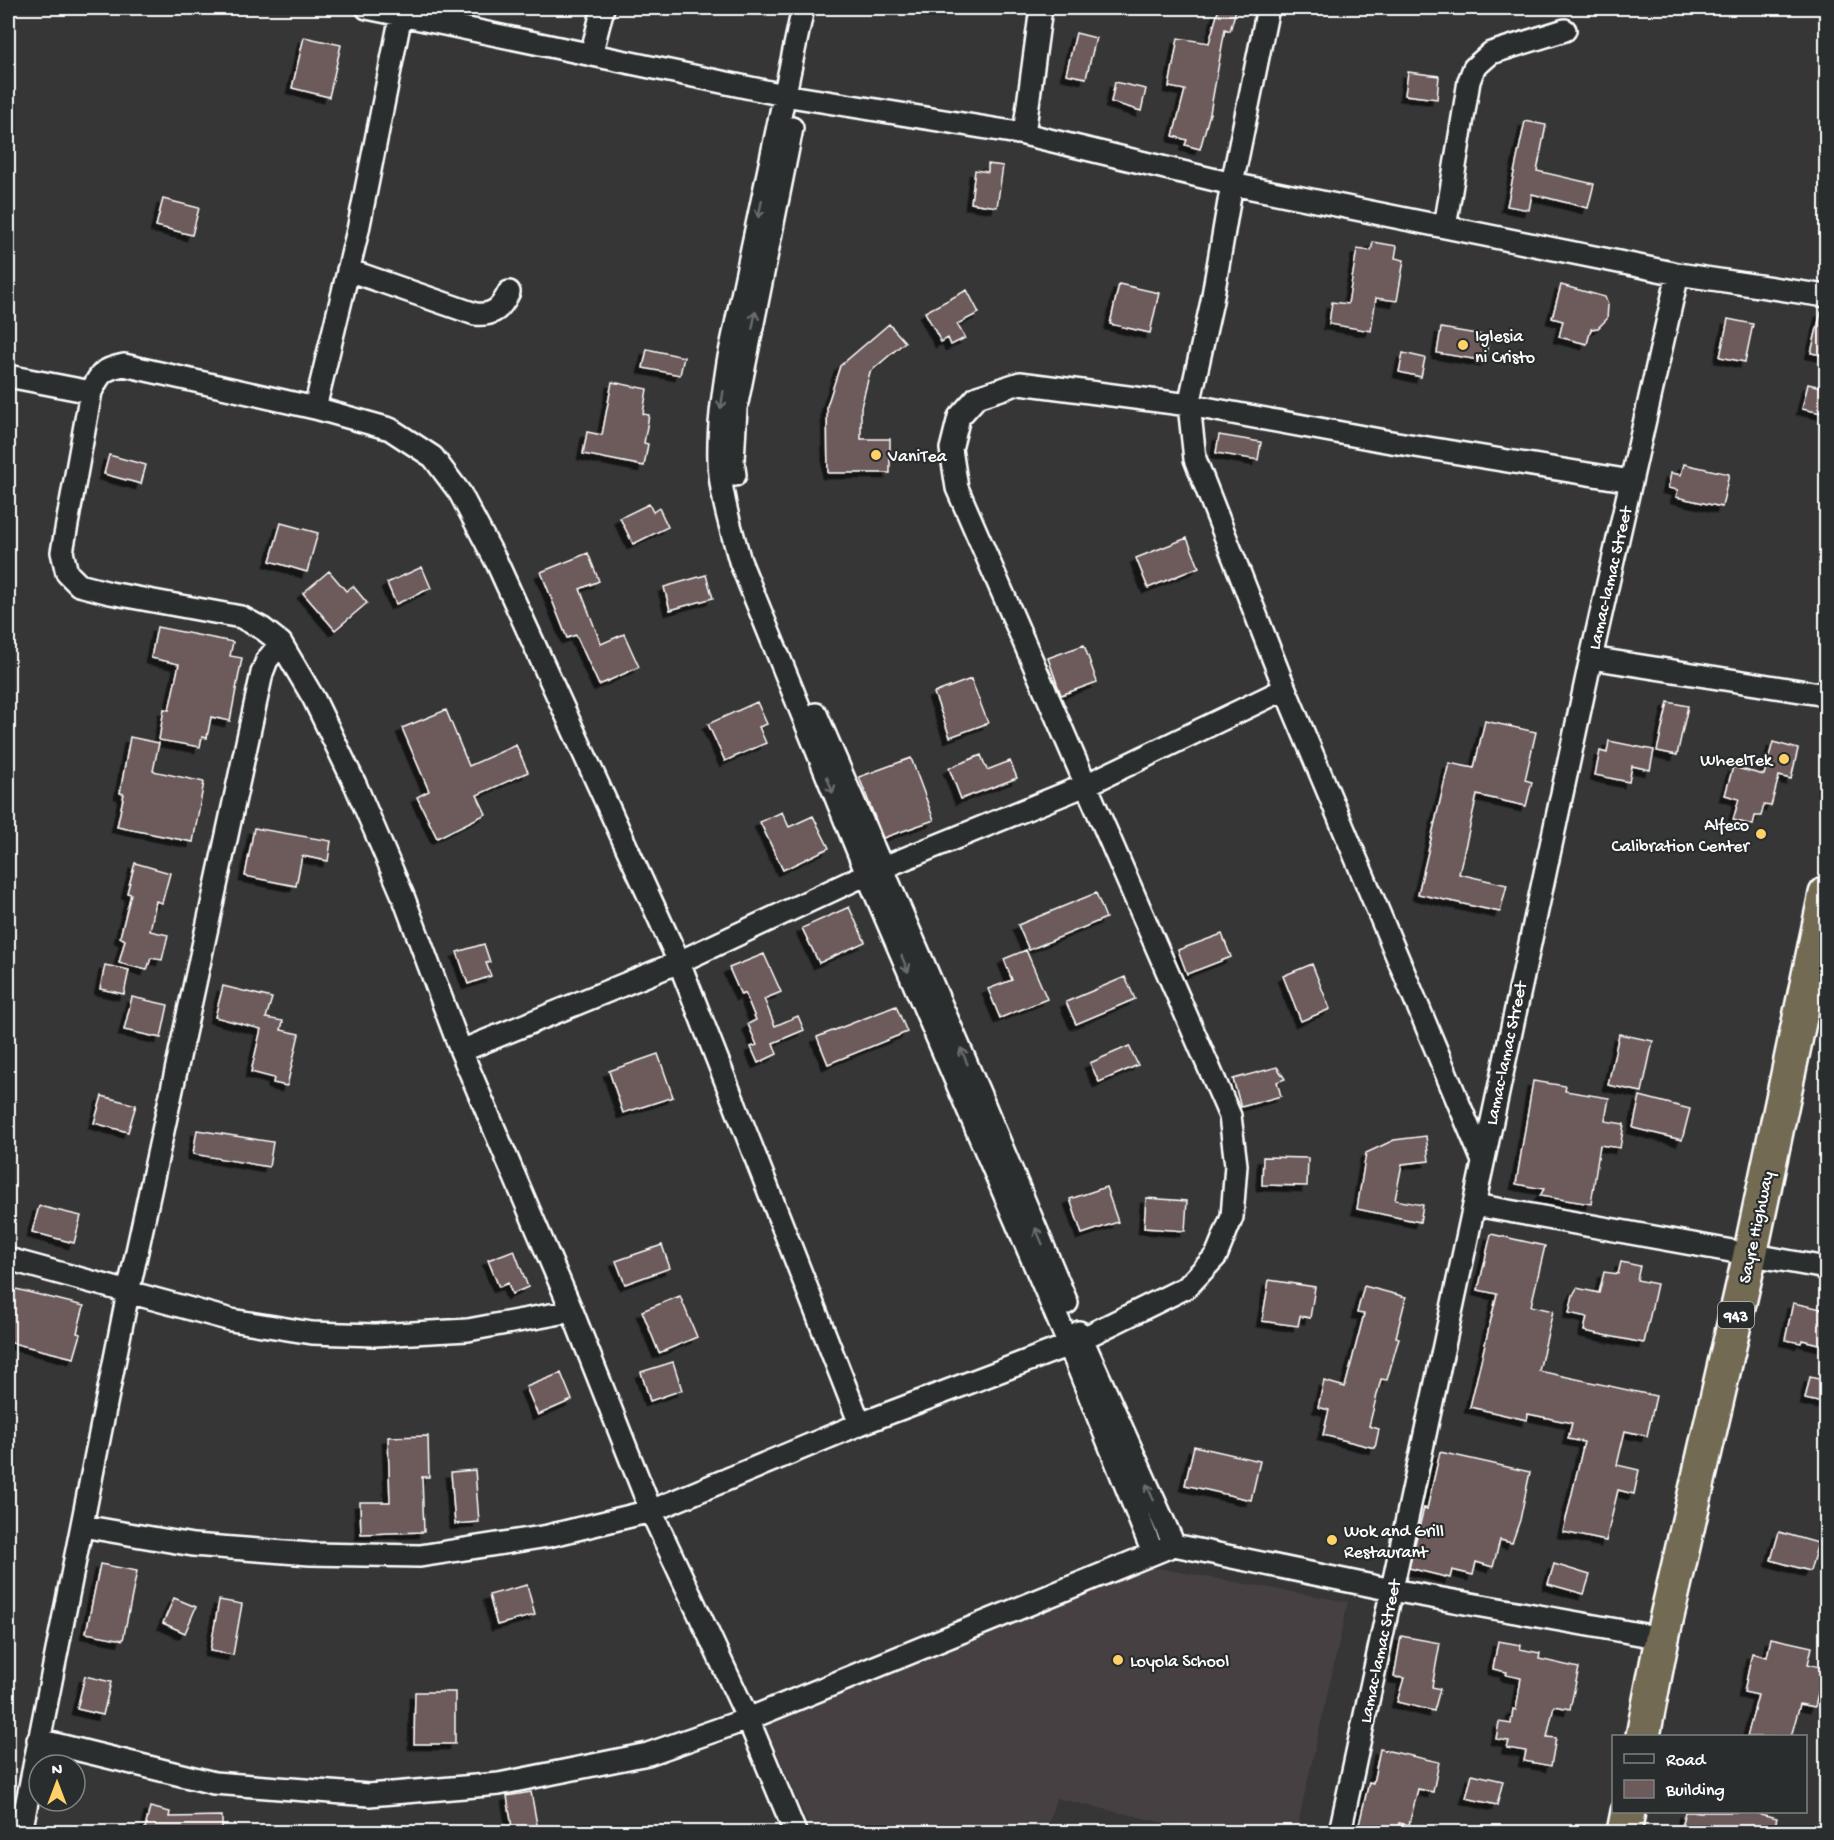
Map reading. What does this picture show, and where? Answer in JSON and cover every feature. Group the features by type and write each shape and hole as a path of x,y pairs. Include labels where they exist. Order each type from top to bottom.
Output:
{"highway":[{"name":"Sayre Highway","path":"1643,1735 1662,1638 1750,1254 1827,894"},
{"path":"1624,1833 1628,1813"}],"street":[{"path":"367,8 402,11 591,55 791,96 1024,134 1232,184 1678,274 1827,296"},
{"path":"591,55 603,8"},
{"path":"803,8 791,96 736,364 720,409 719,462 726,511 737,551 818,717 875,871 1075,1342 1153,1553"},
{"path":"791,96 817,8"},
{"path":"1024,134 1041,8"},
{"path":"1268,8 1190,405 1195,459 1285,689 1482,1159"},
{"path":"315,408 348,270 402,11"},
{"path":"1445,227 1469,81 1474,68 1491,53 1565,30"},
{"path":"348,270 475,314 494,313 502,305 509,292"},
{"name":"Lamac-lamac Street","path":"1340,1833 1475,1205 1482,1159 1591,658 1678,274"},
{"path":"795,1833 748,1719 651,1511 572,1311 461,1051 403,896 355,784 314,699 281,643 263,629 240,617 110,593 79,585 67,573 62,552 91,392 98,377 108,368 124,365 315,408 390,429 433,457 460,493 497,563 679,962 860,1424"},
{"path":"8,375 91,392"},
{"path":"81,1526 193,1545 310,1554 420,1556 548,1536 651,1511 860,1424 1075,1342 1187,1287 1216,1256 1232,1217 1236,1165 1230,1116 957,488 951,449 959,417 977,397 1020,383 1190,405 1385,441 1631,481"},
{"path":"21,1833 128,1293 262,673 267,660 281,643"},
{"path":"1591,658 1827,695"},
{"path":"461,1051 679,962 875,871 1086,785 1285,689"},
{"path":"1475,1205 1827,1268"},
{"path":"8,1259 231,1320 322,1334 375,1335 468,1330 572,1311"},
{"path":"1075,1342 1174,1545"},
{"path":"38,1740 214,1783 369,1795 499,1784 648,1755 748,1719 1174,1545 1392,1590 1662,1638"}],"shaded area":[{"name":"Loyola School","path":"1134,1564 1348,1602 1296,1832 1205,1832 1056,1798 1046,1832 811,1831 762,1718"}],"building":[{"path":"1219,8 1236,10 1230,31 1225,29 1210,113 1200,149 1185,145 1187,140 1173,136 1185,90 1169,87 1178,38 1209,43"},
{"path":"1076,33 1096,38 1086,78 1066,74"},
{"path":"304,37 341,45 329,97 292,88"},
{"path":"1408,72 1439,76 1437,99 1405,95"},
{"path":"1115,82 1146,89 1141,111 1111,102"},
{"path":"1525,121 1546,125 1537,171 1594,184 1588,208 1532,194 1529,210 1507,206"},
{"path":"988,164 1003,166 997,207 971,203 975,170 988,172"},
{"path":"163,199 199,208 192,235 156,226"},
{"path":"1373,242 1397,246 1395,258 1404,260 1397,301 1376,298 1371,331 1329,324 1332,302 1348,304 1357,249 1371,251"},
{"path":"1119,284 1159,293 1150,333 1110,324"},
{"path":"1561,285 1605,297 1608,305 1607,319 1598,328 1591,329 1587,344 1559,337 1563,321 1552,318"},
{"path":"967,290 979,313 957,324 965,338 951,345 948,338 941,342 925,312"},
{"path":"1821,312 1827,312 1827,356 1811,353"},
{"path":"1728,319 1753,324 1745,362 1720,357"},
{"path":"889,324 905,342 870,372 861,407 861,439 890,439 890,473 828,473 827,406 840,366"},
{"path":"1441,328 1489,336 1485,361 1437,353"},
{"path":"647,349 684,357 680,375 643,368"},
{"path":"1403,353 1425,358 1421,377 1399,372"},
{"path":"612,382 647,389 643,414 649,415 644,443 648,444 644,466 583,454 587,432 602,435"},
{"path":"1808,384 1827,388 1827,414 1802,409"},
{"path":"1219,435 1261,442 1258,460 1216,453"},
{"path":"109,455 146,465 141,484 104,474"},
{"path":"1684,464 1729,474 1722,507 1676,497 1678,490 1668,488 1671,473 1681,475"},
{"path":"649,504 653,512 659,508 668,527 633,544 620,518"},
{"path":"281,523 318,533 307,572 270,561"},
{"path":"1187,538 1199,567 1148,588 1136,558"},
{"path":"588,553 599,581 580,589 601,644 624,634 639,667 599,685 576,635 567,638 541,572"},
{"path":"422,567 431,588 396,604 387,583"},
{"path":"329,571 346,591 353,586 367,603 335,630 303,593"},
{"path":"706,575 713,598 670,610 664,587"},
{"path":"157,627 233,642 230,656 242,658 230,721 211,717 207,738 202,737 200,747 159,740 164,709 169,710 179,664 151,658"},
{"path":"1084,645 1097,682 1061,695 1048,658"},
{"path":"971,679 988,723 950,737 934,693"},
{"path":"757,702 767,724 759,727 766,743 725,761 708,724"},
{"path":"1668,702 1688,706 1677,755 1657,751"},
{"path":"446,710 469,766 516,745 528,772 477,795 486,814 437,838 417,797 429,791 402,728"},
{"path":"1485,721 1536,732 1525,780 1532,782 1526,806 1477,795 1459,874 1507,885 1500,912 1418,894 1449,763 1474,768"},
{"path":"130,737 159,743 153,771 204,782 193,842 117,827 124,794 120,793"},
{"path":"1609,741 1654,750 1650,770 1632,766 1629,782 1595,775 1600,751 1607,753"},
{"path":"1773,742 1798,749 1791,779 1779,776 1771,806 1764,805 1761,816 1755,816 1753,825 1733,820 1739,799 1725,795 1733,767 1764,775"},
{"path":"981,755 987,770 1010,761 1017,778 961,799 949,768"},
{"path":"911,758 934,820 883,838 859,777"},
{"path":"782,812 789,827 813,816 829,848 783,870 760,822"},
{"path":"254,828 331,841 328,861 302,856 296,886 245,876"},
{"path":"135,863 170,873 162,903 156,901 150,931 168,935 162,960 151,958 147,970 119,963 125,940 120,937 131,894 127,893"},
{"path":"1096,893 1106,918 1029,950 1018,925"},
{"path":"849,907 865,942 819,963 802,928"},
{"path":"1222,934 1231,957 1187,974 1178,950"},
{"path":"484,944 490,962 486,963 491,976 468,984 457,952"},
{"path":"1026,950 1047,999 1000,1018 988,989 1012,980 1004,959"},
{"path":"764,954 781,992 764,999 775,1026 798,1016 804,1030 773,1043 777,1054 758,1063 751,1047 757,1045 748,1024 756,1020 745,993 741,995 729,968"},
{"path":"1312,964 1330,1009 1301,1021 1283,976"},
{"path":"105,965 129,970 124,994 100,989"},
{"path":"1125,977 1135,999 1076,1024 1066,1002"},
{"path":"223,986 272,998 266,1018 283,1021 281,1030 299,1034 287,1086 273,1083 274,1078 251,1072 261,1029 215,1017"},
{"path":"132,997 168,1005 161,1038 124,1030"},
{"path":"896,1006 907,1032 828,1064 817,1037"},
{"path":"1619,1034 1653,1041 1642,1092 1608,1085"},
{"path":"1129,1046 1138,1065 1099,1082 1090,1063"},
{"path":"658,1054 673,1097 623,1113 609,1071"},
{"path":"1277,1067 1285,1079 1277,1082 1281,1096 1241,1107 1233,1079"},
{"path":"1533,1081 1566,1086 1565,1091 1609,1098 1605,1121 1624,1124 1620,1148 1600,1145 1591,1204 1540,1196 1544,1189 1516,1184"},
{"path":"102,1096 136,1105 128,1132 94,1123"},
{"path":"1640,1096 1690,1109 1682,1140 1633,1128"},
{"path":"197,1130 273,1142 269,1167 193,1154"},
{"path":"1426,1136 1429,1161 1402,1164 1395,1200 1423,1205 1420,1222 1357,1209 1366,1153 1394,1140"},
{"path":"1263,1157 1308,1158 1307,1186 1262,1185"},
{"path":"1106,1187 1118,1222 1082,1234 1070,1199"},
{"path":"1146,1198 1187,1201 1185,1231 1144,1228"},
{"path":"39,1206 81,1216 74,1243 32,1232"},
{"path":"1491,1234 1545,1246 1531,1306 1553,1311 1539,1371 1656,1396 1647,1436 1625,1431 1617,1465 1639,1470 1634,1494 1618,1490 1606,1541 1563,1532 1584,1442 1568,1439 1572,1423 1528,1414 1527,1420 1470,1407 1497,1294 1478,1290"},
{"path":"662,1245 670,1268 625,1284 616,1261"},
{"path":"514,1250 528,1287 512,1294 508,1283 499,1287 488,1260"},
{"path":"1621,1262 1640,1266 1637,1280 1657,1284 1644,1343 1584,1331 1587,1317 1569,1313 1577,1288 1599,1293 1604,1272 1618,1274"},
{"path":"1269,1280 1315,1287 1310,1318 1300,1316 1298,1326 1262,1321"},
{"path":"1364,1286 1406,1297 1396,1337 1399,1338 1387,1380 1381,1379 1369,1426 1379,1429 1375,1448 1323,1435 1329,1410 1318,1407 1324,1381 1345,1387 1364,1314 1357,1313"},
{"path":"12,1288 84,1306 77,1333 81,1334 74,1358 8,1342 11,1311 8,1308"},
{"path":"680,1296 697,1337 659,1353 642,1311"},
{"path":"1793,1303 1827,1310 1827,1346 1802,1340 1801,1343 1785,1340"},
{"path":"673,1362 682,1390 650,1401 641,1372"},
{"path":"561,1373 572,1400 538,1415 526,1387"},
{"path":"1810,1377 1827,1381 1827,1404 1805,1399"},
{"path":"428,1436 429,1477 422,1477 424,1532 361,1534 360,1502 390,1502 388,1437"},
{"path":"1194,1446 1260,1461 1251,1500 1185,1485"},
{"path":"1440,1452 1530,1472 1520,1520 1512,1543 1500,1540 1493,1567 1476,1562 1473,1575 1452,1570 1450,1578 1409,1568 1424,1508 1427,1509"},
{"path":"475,1470 479,1522 455,1524 451,1472"},
{"path":"1779,1532 1818,1543 1810,1571 1771,1560"},
{"path":"100,1564 137,1571 123,1640 86,1633"},
{"path":"1554,1564 1590,1575 1584,1594 1548,1584"},
{"path":"527,1585 535,1615 497,1625 489,1595"},
{"path":"174,1598 196,1607 185,1633 163,1623"},
{"path":"219,1600 242,1604 233,1655 210,1651"},
{"path":"1401,1636 1440,1643 1432,1687 1440,1689 1434,1711 1397,1702 1404,1678 1394,1677"},
{"path":"1771,1638 1812,1647 1808,1664 1824,1668 1815,1707 1800,1704 1792,1735 1748,1735 1758,1695 1744,1692 1752,1653 1767,1657"},
{"path":"1498,1641 1521,1645 1520,1649 1540,1653 1539,1659 1579,1668 1570,1709 1554,1706 1547,1737 1556,1738 1551,1766 1524,1761 1526,1751 1507,1748 1509,1741 1496,1739 1499,1722 1511,1724 1513,1709 1516,1710 1521,1678 1493,1669"},
{"path":"85,1676 111,1682 103,1715 77,1709"},
{"path":"415,1692 455,1692 455,1744 414,1744"},
{"path":"1380,1749 1439,1762 1433,1792 1418,1789 1409,1825 1399,1823 1397,1833 1357,1833 1369,1782 1373,1783"},
{"path":"1472,1774 1503,1781 1497,1805 1466,1798"},
{"path":"531,1792 538,1830 513,1833 507,1796"},
{"path":"150,1807 170,1812 169,1817 222,1816 222,1833 144,1833"},
{"path":"1685,1813 1756,1813 1777,1818 1773,1833 1679,1833"}],"place":[{"name":"Iglesia ni Cristo","path":"1463,345"},
{"name":"VaniTea","path":"876,455"},
{"name":"WheelTek","path":"1784,759"},
{"name":"Alfeco Calibration Center","path":"1761,834"},
{"name":"Wok and Grill Restaurant","path":"1332,1540"},
{"name":"Loyola School","path":"1118,1660"}]}
